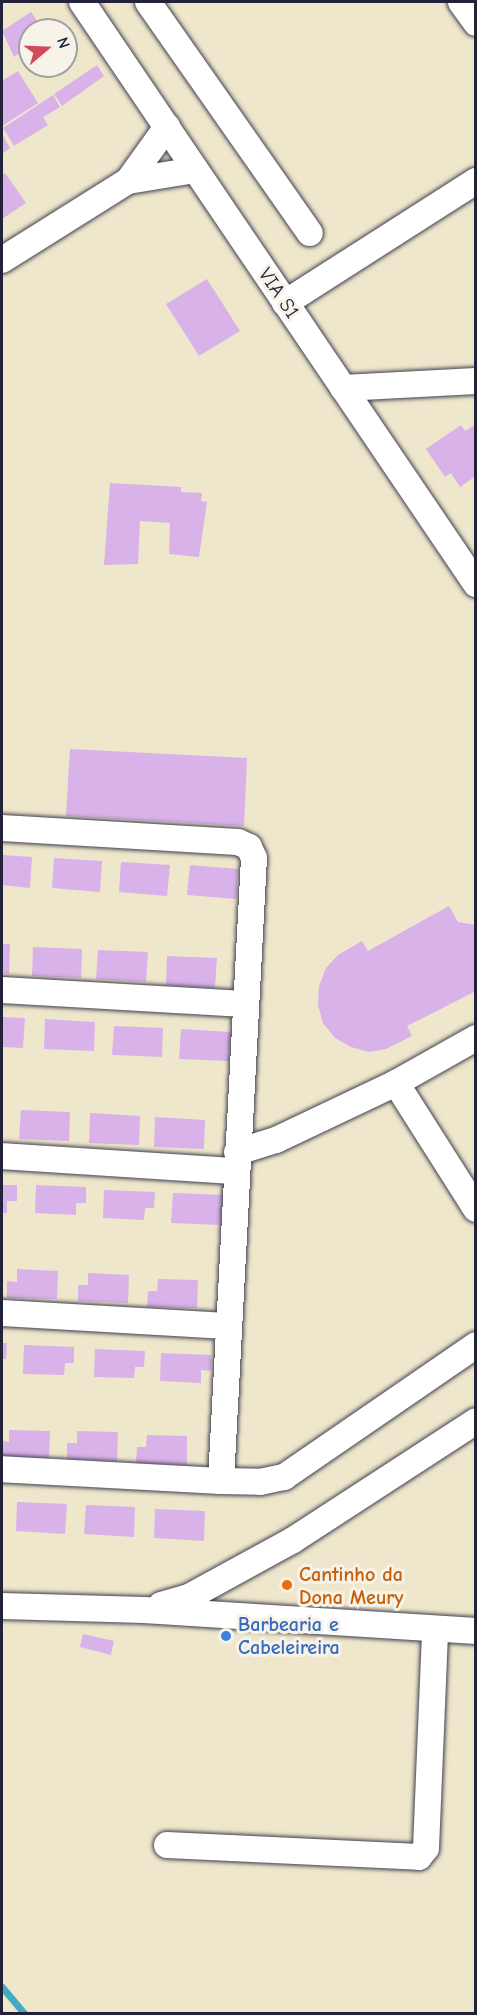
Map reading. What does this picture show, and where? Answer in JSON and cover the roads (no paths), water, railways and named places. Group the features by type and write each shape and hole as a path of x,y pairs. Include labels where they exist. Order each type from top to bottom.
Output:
{"street":[{"name":"VIA S1","path":"82,2 476,585"},
{"path":"148,2 310,233"},
{"path":"461,2 476,22"},
{"path":"2,260 128,181 167,127"},
{"path":"128,181 195,170"},
{"path":"285,303 476,181"},
{"path":"449,200 476,200"},
{"path":"343,388 476,381"},
{"path":"2,828 238,842 249,847 254,858 227,1326 221,1481"},
{"path":"2,990 245,1004"},
{"path":"2,1156 236,1162 276,1140 396,1083 476,1038"},
{"path":"396,1083 476,1209"},
{"path":"2,1312 227,1326"},
{"path":"2,1468 221,1481 260,1482 284,1477 476,1345"},
{"path":"144,1610 189,1597 293,1540 476,1421"},
{"path":"2,1606 144,1610 476,1631"},
{"path":"167,1845 419,1857 426,1848 435,1629"}],"waterway":[{"path":"2,1987 25,2014"}],"place":[{"name":"Cantinho da Dona Meury","path":"287,1585"},
{"name":"Barbearia e Cabeleireira","path":"226,1636"}]}
